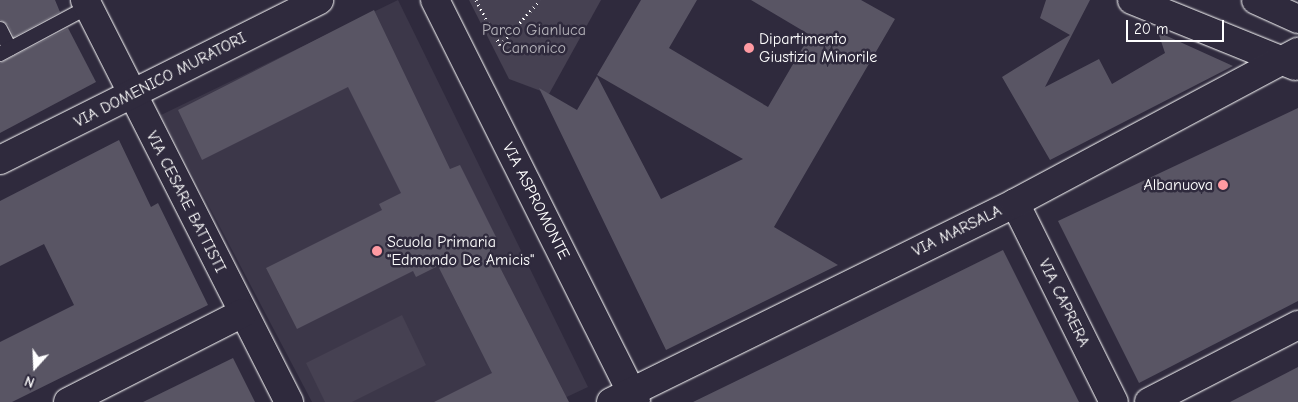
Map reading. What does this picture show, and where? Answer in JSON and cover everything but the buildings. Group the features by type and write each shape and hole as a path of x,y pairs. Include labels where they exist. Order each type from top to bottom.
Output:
{"street":[{"name":"VIA DOMENICO MURATORI","path":"0,160 319,0"},
{"name":"VIA ASPROMONTE","path":"435,0 626,398"},
{"path":"1132,0 1293,60"},
{"path":"1256,0 1298,19"},
{"name":"VIA CESARE BATTISTI","path":"86,3 289,402"},
{"name":"VIA MARSALA","path":"626,398 1015,203 1293,60"},
{"name":"VIA CAPRERA","path":"1015,203 1114,402"},
{"path":"68,402 243,313"},
{"path":"1149,402 1298,325"}],"lane":[{"path":"0,29 5,51 86,3"}],"path":[{"path":"476,0 500,45 540,0"}],"shaded area":[{"name":"Scuola Primaria \"Edmondo De Amicis\"","path":"398,0 588,387 556,402 312,402 161,115"}],"green space":[{"name":"Parco Gianluca Canonico","path":"469,0 601,0 549,94 509,79"},
{"path":"402,315 426,365 352,402 325,402 306,363"}],"place":[{"name":"Dipartimento Giustizia Minorile","path":"749,48"},
{"name":"Albanuova","path":"1223,185"},
{"name":"Scuola Primaria \"Edmondo De Amicis\"","path":"377,251"}]}
